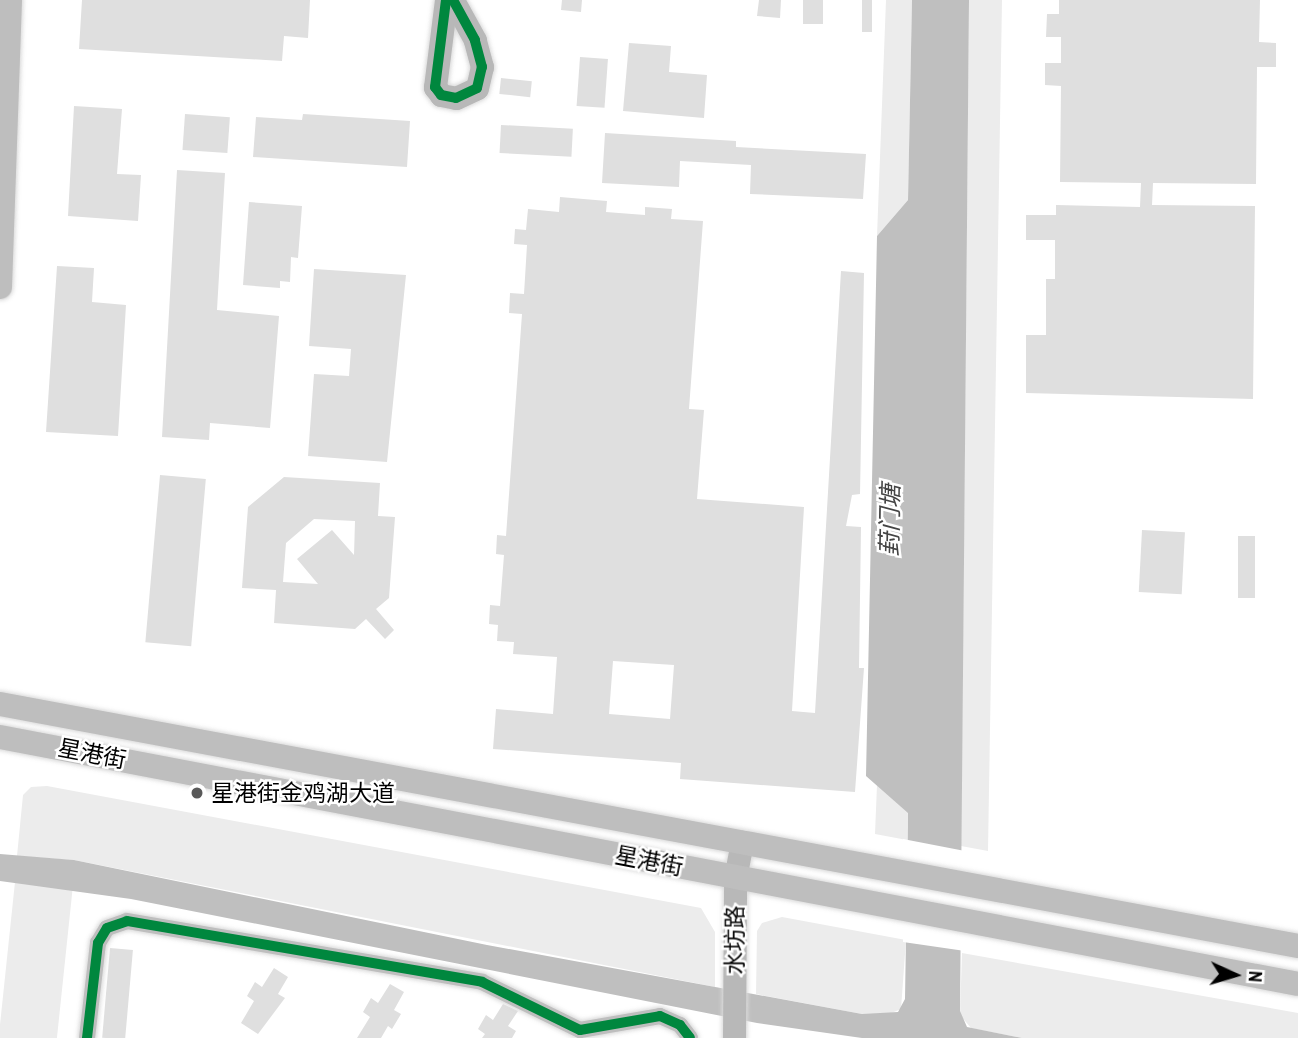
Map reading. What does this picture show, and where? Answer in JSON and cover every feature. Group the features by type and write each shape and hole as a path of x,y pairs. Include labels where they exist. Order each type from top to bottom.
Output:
{"main road":[{"path":"0,287 10,0"},
{"name":"星港街","path":"0,704 1298,946"},
{"name":"星港街","path":"0,737 976,925 1298,984"}],"street":[{"path":"446,0 435,87 441,95 456,98 477,88 482,67 475,40 453,0"},
{"name":"水坊路","path":"734,1038 735,878 742,842"},
{"path":"87,1038 98,943 107,928 127,921 482,982 580,1030 660,1016 680,1025 690,1038"}],"shaded area":[{"path":"886,0 912,0 908,200 877,236"},
{"path":"969,0 1002,0 988,851 961,846"},
{"path":"877,785 908,812 907,840 875,834"},
{"path":"47,786 701,908 715,932 715,987 74,860 17,856 23,795 31,787"},
{"path":"15,882 73,888 57,1038 0,1038"},
{"path":"782,917 906,940 901,1009 889,1014 862,1014 756,994 757,931 762,923"},
{"path":"962,953 1298,1013 1298,1038 1022,1038 971,1028 960,1015"}],"water":[{"name":"葑门塘","path":"912,0 969,0 960,1011 967,1027 1022,1038 862,1038 757,1023 131,899 0,881 0,854 74,860 487,945 862,1014 898,1012 905,999 908,813 866,776 877,236 908,200"}],"pier":[{"path":"903,839 965,851 965,951 903,942"}],"building":[{"path":"82,0 310,0 308,38 284,36 282,61 79,49"},
{"path":"562,0 582,0 581,12 561,10"},
{"path":"759,0 781,0 780,18 757,16"},
{"path":"803,0 823,0 823,24 803,24"},
{"path":"862,0 872,0 872,32 862,32"},
{"path":"1059,0 1260,0 1259,42 1276,43 1276,67 1257,67 1256,184 1153,183 1152,205 1255,206 1253,399 1026,393 1026,335 1046,335 1046,279 1055,279 1055,240 1026,240 1026,215 1056,215 1056,205 1140,207 1141,183 1060,182 1061,86 1045,85 1045,63 1061,63 1061,37 1046,37 1047,14 1059,14"},
{"path":"629,43 671,46 669,72 707,75 704,118 623,111"},
{"path":"580,57 608,59 605,108 577,106"},
{"path":"501,78 532,81 530,97 499,94"},
{"path":"74,106 122,109 117,174 141,175 138,221 68,216"},
{"path":"185,114 230,117 227,153 182,150"},
{"path":"303,114 410,121 407,167 253,157 256,117 302,120"},
{"path":"501,125 573,129 571,157 500,153"},
{"path":"605,133 736,141 736,147 866,154 863,199 750,194 751,165 680,161 679,187 602,183"},
{"path":"177,170 225,173 217,310 279,316 270,428 210,423 209,440 162,437"},
{"path":"560,197 607,201 606,212 645,215 645,207 672,209 671,219 703,221 689,409 704,410 697,499 804,507 792,711 815,713 841,271 864,273 860,494 852,495 846,526 861,527 859,668 864,668 855,792 680,779 681,763 493,749 496,709 553,714 557,657 513,654 514,642 497,641 498,625 489,624 490,605 500,606 504,555 496,554 497,535 506,536 522,314 509,313 510,293 524,294 527,245 514,244 515,229 526,230 528,209 559,212","holes":["613,661 674,665 670,719 609,714"]},
{"path":"249,202 302,206 298,258 291,257 290,282 280,281 280,288 243,285"},
{"path":"57,266 94,268 92,302 126,305 118,436 46,432"},
{"path":"314,269 406,275 387,462 308,456 314,374 349,376 351,349 309,346"},
{"path":"160,475 206,479 191,646 145,642"},
{"path":"284,477 380,483 378,516 395,517 389,598 376,609 394,630 385,639 366,619 355,629 274,623 276,590 242,588 248,507","holes":["314,519 355,521 354,555 332,530 297,559 318,584 283,582 286,543"]},
{"path":"1142,530 1185,532 1182,594 1139,592"},
{"path":"1238,536 1255,536 1255,598 1238,598"},
{"path":"110,948 133,950 125,1038 102,1038"},
{"path":"274,968 288,977 278,994 285,998 258,1034 241,1023 254,1001 247,996 255,982 262,987"},
{"path":"390,984 404,992 394,1010 401,1014 392,1029 388,1026 381,1038 357,1038 370,1017 363,1012 371,998 378,1003"},
{"path":"503,1004 518,1011 508,1026 516,1031 512,1038 482,1038 485,1034 478,1029 486,1015 493,1020"}],"cycle path":[{"path":"446,0 435,87 441,95 456,98 477,88 482,67 475,40 453,0"},
{"path":"87,1038 98,943 107,928 127,921 482,982 580,1030 660,1016 680,1025 690,1038"}],"place":[{"name":"星港街金鸡湖大道","path":"197,793"}]}
